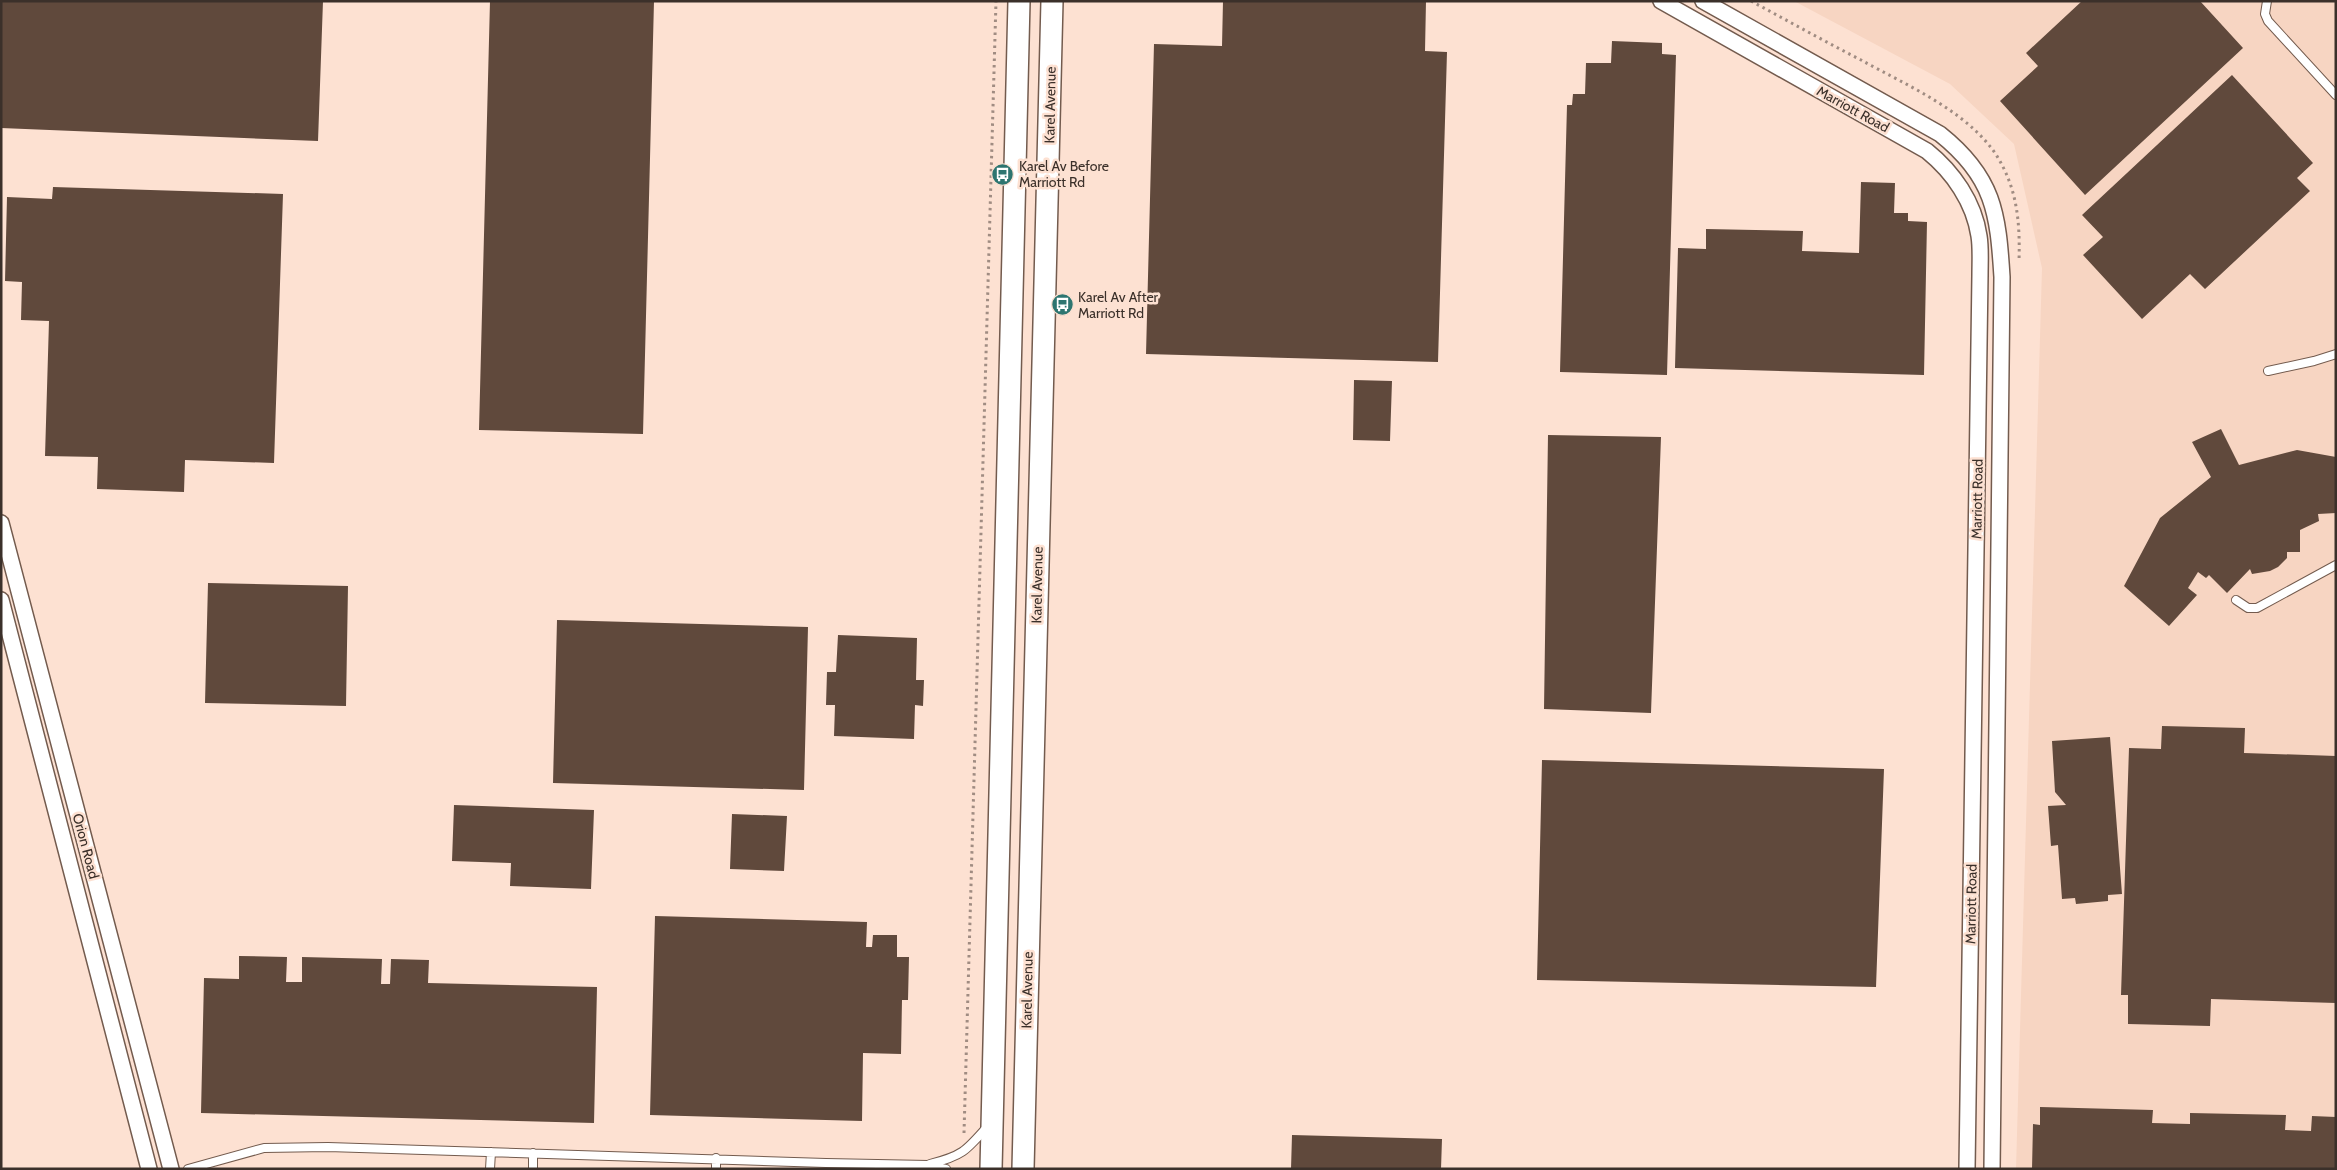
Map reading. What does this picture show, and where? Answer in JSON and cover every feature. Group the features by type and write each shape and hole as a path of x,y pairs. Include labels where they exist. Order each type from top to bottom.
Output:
{"main road":[{"path":"991,1169 1019,1"},
{"name":"Karel Avenue","path":"1022,1169 1052,1"}],"street":[{"name":"Marriott Road","path":"1661,1 1927,151 1940,162 1957,183 1971,206 1976,221 1980,238 1980,275 1967,1169"},
{"name":"Marriott Road","path":"1703,1 1940,134 1955,146 1973,166 1987,188 1994,210 1999,233 2002,277 1992,1169"},
{"name":"Orion Road","path":"1,523 171,1169"},
{"name":"Orion Road","path":"1,600 149,1169"}],"lane":[{"path":"2267,1 2264,14 2268,21 2336,95"},
{"path":"2268,371 2336,354"},
{"path":"2236,600 2248,608 2257,608 2336,565"},
{"path":"928,1165 955,1158 964,1152 992,1120"},
{"path":"188,1169 264,1148 328,1147 716,1158 826,1166 928,1165 946,1169"},
{"path":"490,1169 491,1152"},
{"path":"533,1153 533,1169"},
{"path":"716,1158 716,1169"}],"path":[{"path":"964,1152 996,1"}],"shaded area":[{"path":"1794,1 2336,1 2336,1169 2016,1169 2042,268 2014,144 1950,84"}],"building":[{"path":"1,1 323,1 318,141 1,128"},
{"path":"490,1 654,1 643,434 479,430"},
{"path":"1223,1 1426,1 1425,51 1447,52 1438,362 1146,354 1154,44 1222,46"},
{"path":"2082,1 2200,1 2243,48 2085,195 2000,101 2038,66 2026,53"},
{"path":"1612,41 1662,43 1662,54 1676,55 1667,375 1560,372 1567,105 1572,105 1573,94 1585,94 1586,63 1611,63"},
{"path":"2232,75 2313,163 2297,178 2310,191 2205,289 2190,274 2142,319 2083,255 2103,237 2082,215"},
{"path":"1861,182 1895,183 1894,213 1908,213 1908,221 1927,222 1924,375 1675,368 1678,248 1706,249 1706,229 1803,231 1802,251 1859,253"},
{"path":"53,187 283,194 274,463 185,460 184,492 97,489 98,457 45,456 49,321 21,320 22,282 5,281 7,197 52,199"},
{"path":"1354,380 1392,381 1390,441 1353,440"},
{"path":"2221,429 2239,465 2297,450 2336,457 2336,513 2318,514 2319,521 2300,530 2300,552 2287,552 2287,558 2278,567 2270,571 2252,574 2250,569 2227,593 2209,575 2206,578 2198,572 2188,588 2197,595 2169,626 2124,586 2160,518 2211,477 2192,442"},
{"path":"1548,435 1661,437 1651,713 1544,709"},
{"path":"208,583 348,586 346,706 205,703"},
{"path":"557,620 808,627 804,790 553,783"},
{"path":"838,635 917,638 916,680 924,680 923,706 915,705 914,739 834,736 835,705 826,705 827,672 836,672"},
{"path":"2162,726 2245,728 2244,753 2336,756 2336,1003 2211,999 2210,1026 2128,1024 2128,995 2121,995 2129,748 2161,749"},
{"path":"2110,737 2122,894 2108,895 2108,901 2076,904 2075,898 2062,899 2058,845 2051,846 2048,806 2066,805 2055,792 2052,741"},
{"path":"1542,760 1884,769 1876,987 1537,980"},
{"path":"454,805 594,810 591,889 510,886 511,863 452,861"},
{"path":"732,814 787,816 784,871 730,869"},
{"path":"655,916 867,922 866,947 872,947 873,935 897,935 897,957 909,957 908,1000 902,1000 901,1054 863,1053 862,1121 650,1115"},
{"path":"239,956 287,957 286,982 302,982 302,957 382,959 381,984 390,984 391,959 429,960 428,983 597,987 594,1123 201,1113 204,978 239,979"},
{"path":"2040,1107 2153,1110 2152,1123 2190,1124 2190,1113 2286,1115 2285,1130 2311,1131 2312,1116 2336,1117 2336,1169 2032,1169 2033,1124 2040,1125"},
{"path":"1292,1135 1442,1139 1441,1169 1291,1169"}],"place":[{"name":"Karel Av Before Marriott Rd","path":"1003,174"},
{"name":"Karel Av After Marriott Rd","path":"1062,305"}]}
